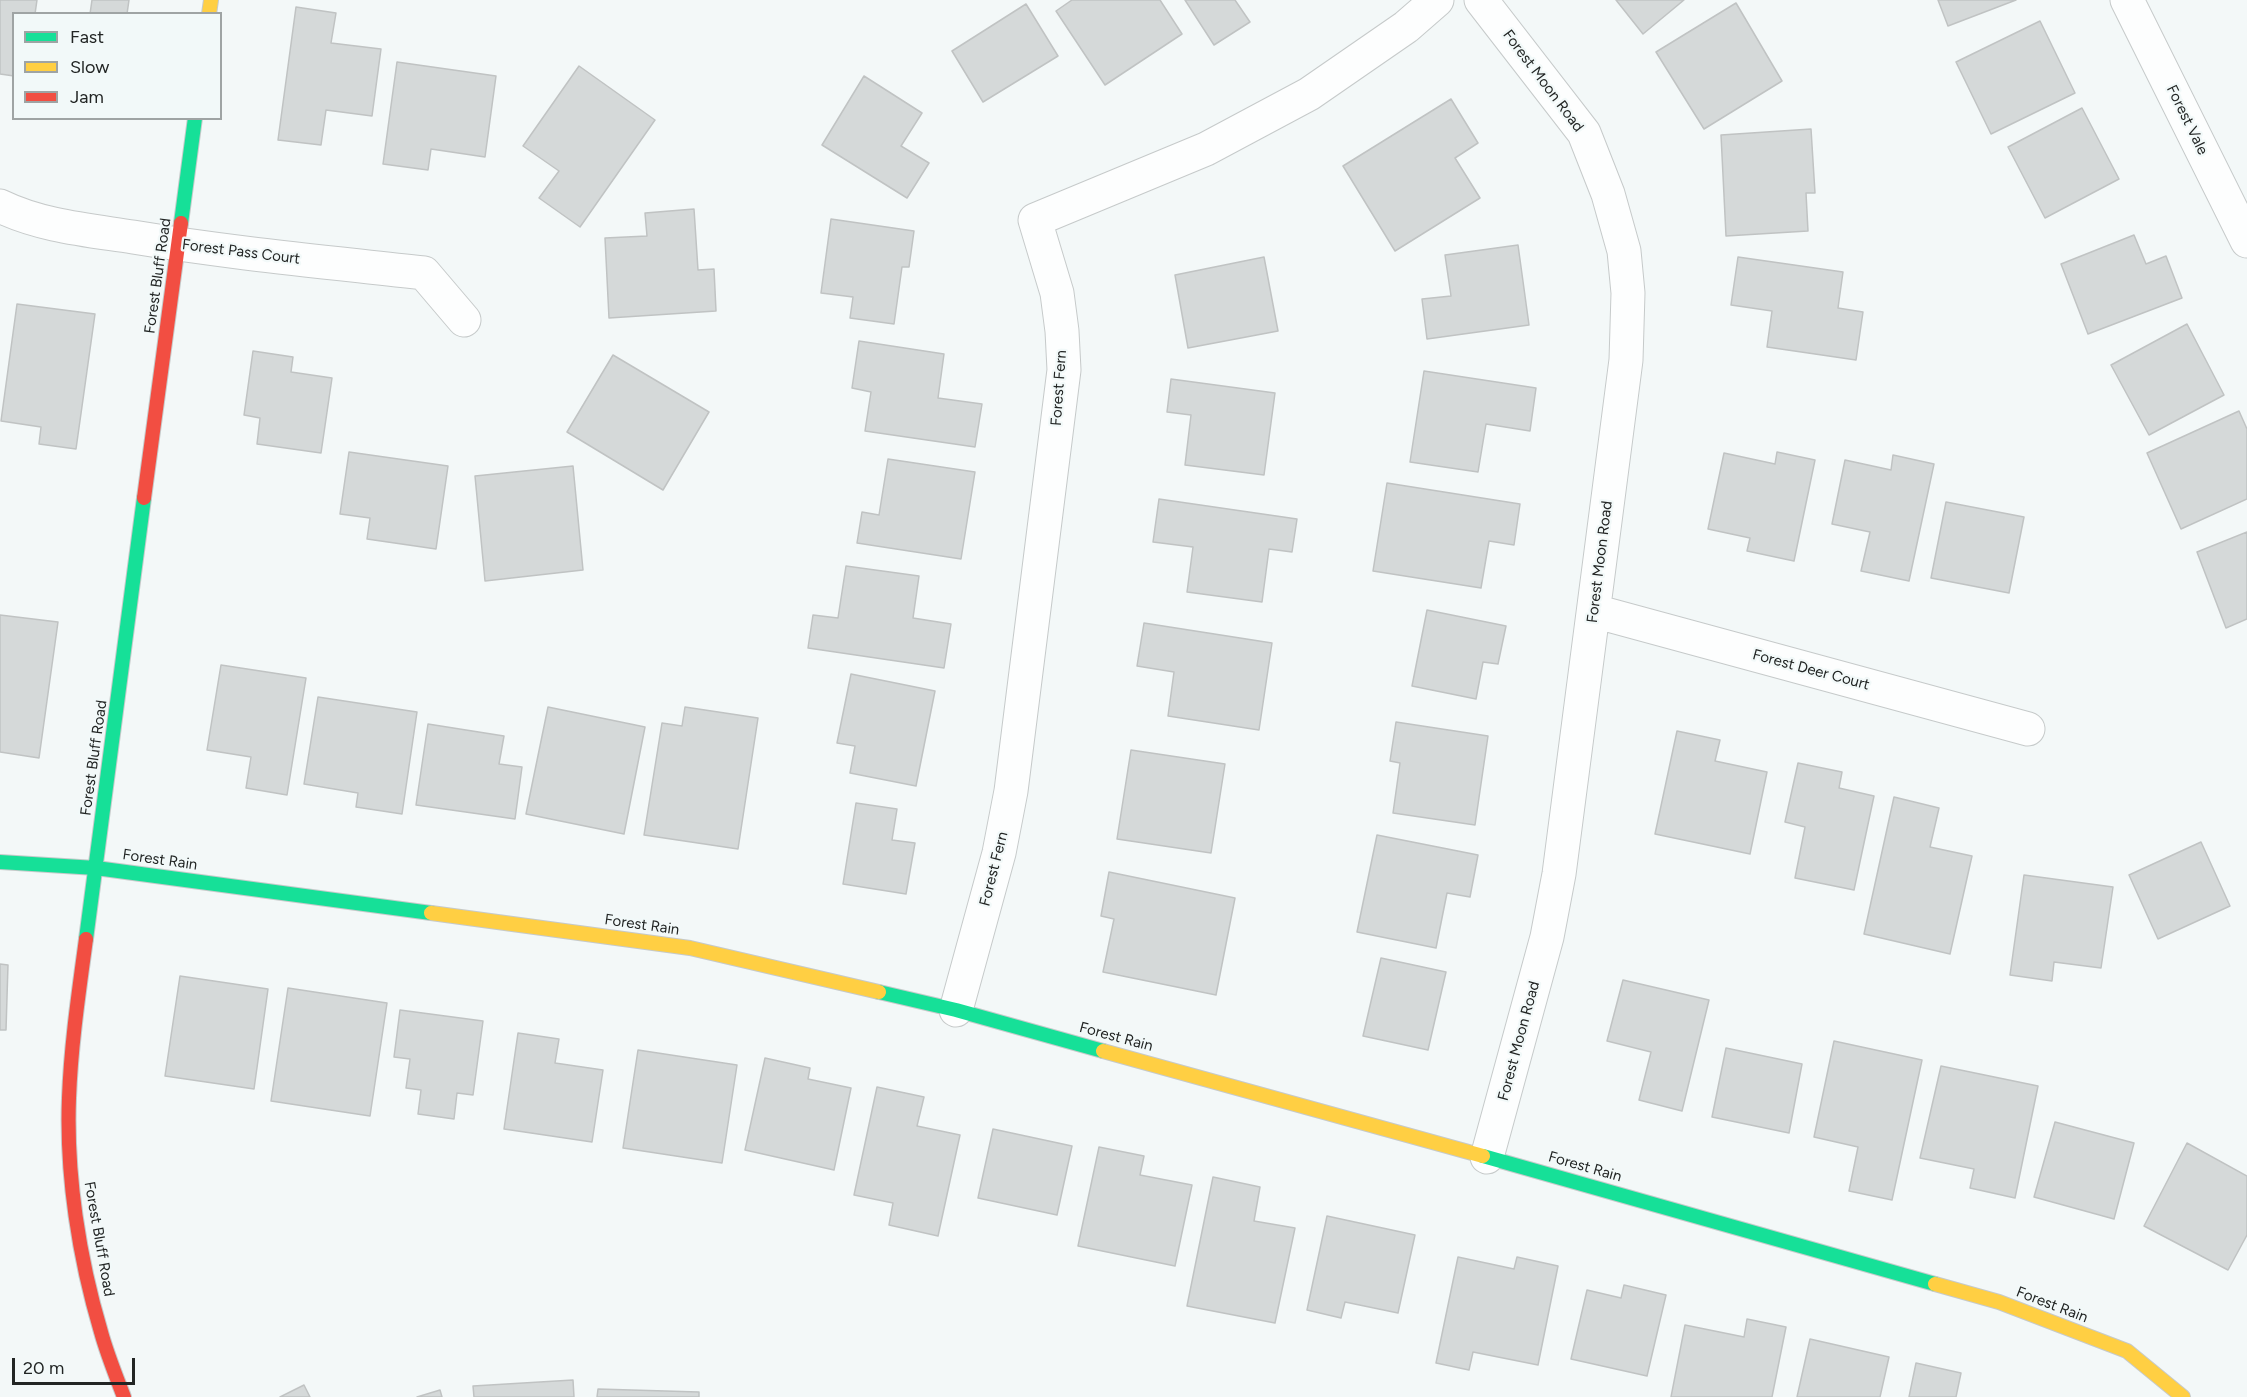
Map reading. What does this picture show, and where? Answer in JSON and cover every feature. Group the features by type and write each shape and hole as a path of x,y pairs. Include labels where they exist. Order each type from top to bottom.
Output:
{"street":[{"name":"Forest Fern","path":"956,1010 999,853 1011,791 1064,370 1058,293 1035,220 1206,149 1309,94 1406,27 1437,0"},
{"name":"Forest Moon Road","path":"1481,0 1584,133 1608,194 1624,250 1628,293 1626,360 1555,895 1547,937 1487,1157"},
{"name":"Forest Vale","path":"2127,0 2247,241"},
{"name":"Forest Bluff Road","path":"124,1397 101,1333 82,1257 72,1177 70,1088 75,1021 195,120"},
{"name":"Forest Pass Court","path":"0,206 18,214 66,227 178,245 424,273 464,320"},
{"name":"Forest Deer Court","path":"1594,611 2028,729"},
{"name":"Forest Rain","path":"0,862 96,868 690,948 956,1010 1999,1302 2127,1351 2182,1397"}],"building":[{"path":"0,0 37,0 35,12 12,12 12,76 0,74"},
{"path":"92,0 129,0 127,12 90,12"},
{"path":"1072,0 1160,0 1182,34 1105,85 1056,11"},
{"path":"1185,0 1235,0 1250,22 1214,45"},
{"path":"1616,0 1684,0 1643,34"},
{"path":"1938,0 2016,0 1948,26"},
{"path":"1736,3 1782,81 1704,129 1656,52"},
{"path":"1026,4 1058,56 983,102 952,51"},
{"path":"296,7 336,13 331,43 381,49 372,116 326,110 321,145 278,140"},
{"path":"2040,21 2075,93 1991,134 1956,62"},
{"path":"397,62 496,76 485,157 431,149 428,170 383,164"},
{"path":"579,66 655,120 580,227 539,198 559,171 523,146"},
{"path":"864,76 922,113 901,146 929,163 907,198 822,145"},
{"path":"1451,99 1478,143 1455,158 1480,198 1395,251 1343,166"},
{"path":"2082,108 2119,179 2045,218 2008,147"},
{"path":"1811,129 1815,193 1806,193 1808,231 1726,236 1721,135"},
{"path":"694,209 698,270 714,269 716,311 609,318 605,238 647,236 645,213"},
{"path":"831,219 914,231 909,267 902,267 894,324 850,318 853,297 821,293"},
{"path":"2134,235 2146,264 2166,256 2182,298 2088,334 2061,264"},
{"path":"1518,245 1529,325 1427,339 1422,299 1451,296 1445,255"},
{"path":"1264,257 1278,331 1188,348 1175,275"},
{"path":"1738,257 1843,272 1838,308 1863,312 1856,360 1767,347 1772,311 1731,305"},
{"path":"17,304 95,314 76,449 39,444 41,427 1,421"},
{"path":"2187,324 2224,395 2149,435 2111,365"},
{"path":"859,341 944,354 938,398 982,404 975,447 865,431 871,392 852,388"},
{"path":"253,351 293,357 291,372 332,378 321,453 257,444 260,418 244,415"},
{"path":"613,355 709,412 663,490 567,432"},
{"path":"1424,371 1536,388 1530,431 1486,424 1478,472 1410,462"},
{"path":"1171,379 1275,393 1264,475 1185,465 1191,415 1167,412"},
{"path":"2239,411 2247,429 2247,499 2181,529 2147,453"},
{"path":"349,452 448,466 436,549 367,539 370,518 340,514"},
{"path":"1777,452 1815,460 1794,561 1747,551 1750,538 1708,529 1724,453 1775,464"},
{"path":"1893,455 1934,464 1909,581 1861,571 1870,532 1832,524 1845,460 1891,470"},
{"path":"888,459 975,472 961,559 857,543 862,512 879,515"},
{"path":"573,466 583,570 485,581 475,476"},
{"path":"1387,483 1520,504 1514,545 1489,541 1481,588 1373,571"},
{"path":"1159,499 1297,519 1292,552 1269,549 1262,602 1187,592 1193,547 1153,542"},
{"path":"1946,502 2024,517 2009,593 1931,578"},
{"path":"2247,532 2247,619 2226,628 2197,552"},
{"path":"846,566 919,576 913,618 951,624 944,668 808,648 813,615 838,618"},
{"path":"1427,610 1506,626 1498,664 1483,662 1476,699 1412,686"},
{"path":"0,615 58,622 39,758 0,752"},
{"path":"1144,623 1272,643 1259,730 1168,716 1174,672 1137,666"},
{"path":"221,665 306,678 287,795 246,788 251,757 207,750"},
{"path":"851,674 935,691 916,786 850,773 855,746 837,743"},
{"path":"318,697 417,712 402,814 356,807 358,793 304,784"},
{"path":"548,707 645,727 624,834 526,814"},
{"path":"685,707 758,718 738,849 644,835 662,723 682,726"},
{"path":"1396,722 1488,736 1475,825 1393,813 1400,763 1390,761"},
{"path":"428,724 504,736 499,764 522,767 515,819 416,805"},
{"path":"1677,731 1720,740 1715,761 1767,772 1750,854 1655,834"},
{"path":"1131,750 1225,764 1211,853 1117,839"},
{"path":"1798,763 1842,772 1839,788 1874,796 1854,890 1795,878 1805,827 1785,822"},
{"path":"1894,797 1939,808 1930,847 1972,856 1950,954 1864,934"},
{"path":"856,803 897,809 892,840 915,843 906,894 843,884"},
{"path":"1377,835 1478,855 1470,897 1447,893 1436,948 1357,932"},
{"path":"2201,842 2230,906 2158,939 2129,875"},
{"path":"1109,872 1235,898 1216,995 1103,972 1114,919 1101,916"},
{"path":"2024,875 2113,887 2101,968 2054,962 2052,981 2010,975"},
{"path":"1381,958 1446,972 1428,1050 1363,1036"},
{"path":"0,964 8,965 6,1030 0,1030"},
{"path":"180,976 268,989 254,1089 165,1076"},
{"path":"1623,980 1709,1000 1682,1111 1639,1100 1651,1052 1607,1041"},
{"path":"288,988 387,1003 370,1116 271,1101"},
{"path":"400,1010 483,1021 473,1095 457,1093 454,1119 418,1114 421,1090 406,1088 410,1059 394,1057"},
{"path":"518,1033 559,1039 555,1063 603,1070 592,1142 504,1129"},
{"path":"1834,1041 1922,1060 1892,1200 1849,1191 1858,1147 1814,1137"},
{"path":"1726,1048 1802,1064 1789,1133 1712,1117"},
{"path":"638,1050 737,1065 722,1163 623,1148"},
{"path":"765,1058 810,1068 808,1079 851,1088 834,1170 745,1150"},
{"path":"1941,1066 2038,1086 2015,1198 1970,1188 1974,1169 1920,1158"},
{"path":"877,1087 924,1097 917,1126 960,1135 938,1236 889,1225 893,1203 854,1195"},
{"path":"2055,1122 2134,1143 2114,1219 2034,1197"},
{"path":"993,1129 1072,1146 1057,1215 978,1198"},
{"path":"2187,1143 2247,1176 2247,1235 2228,1270 2144,1226"},
{"path":"1099,1147 1144,1156 1140,1175 1192,1185 1175,1266 1078,1246"},
{"path":"1213,1177 1260,1187 1254,1221 1295,1228 1275,1323 1187,1306"},
{"path":"1327,1216 1415,1235 1398,1313 1345,1302 1341,1318 1307,1310"},
{"path":"1458,1257 1514,1269 1517,1257 1558,1266 1538,1365 1473,1352 1469,1370 1436,1363"},
{"path":"1624,1285 1666,1295 1647,1376 1571,1359 1587,1290 1621,1298"},
{"path":"1747,1319 1786,1327 1772,1397 1671,1397 1685,1325 1744,1337"},
{"path":"1810,1339 1889,1357 1880,1397 1797,1397"},
{"path":"1916,1363 1961,1373 1956,1397 1909,1397"},
{"path":"573,1380 574,1397 474,1397 473,1386"},
{"path":"304,1385 310,1397 280,1397"},
{"path":"598,1389 699,1392 699,1397 597,1397"},
{"path":"440,1390 442,1397 417,1397"}],"traffic: fast":[{"path":"181,223 195,120"},
{"path":"86,939 144,498"},
{"path":"0,862 96,868 431,913"},
{"path":"879,992 956,1010 1103,1051"},
{"path":"1483,1156 1935,1284"}],"traffic: slow":[{"path":"209,12 211,0"},
{"path":"431,913 690,948 879,992"},
{"path":"1103,1051 1483,1156"},
{"path":"1935,1284 1999,1302 2127,1351 2183,1397"}],"traffic: jam":[{"path":"144,498 181,223"},
{"path":"86,939 70,1078 69,1127 72,1186 80,1246 93,1304 124,1397"}]}
